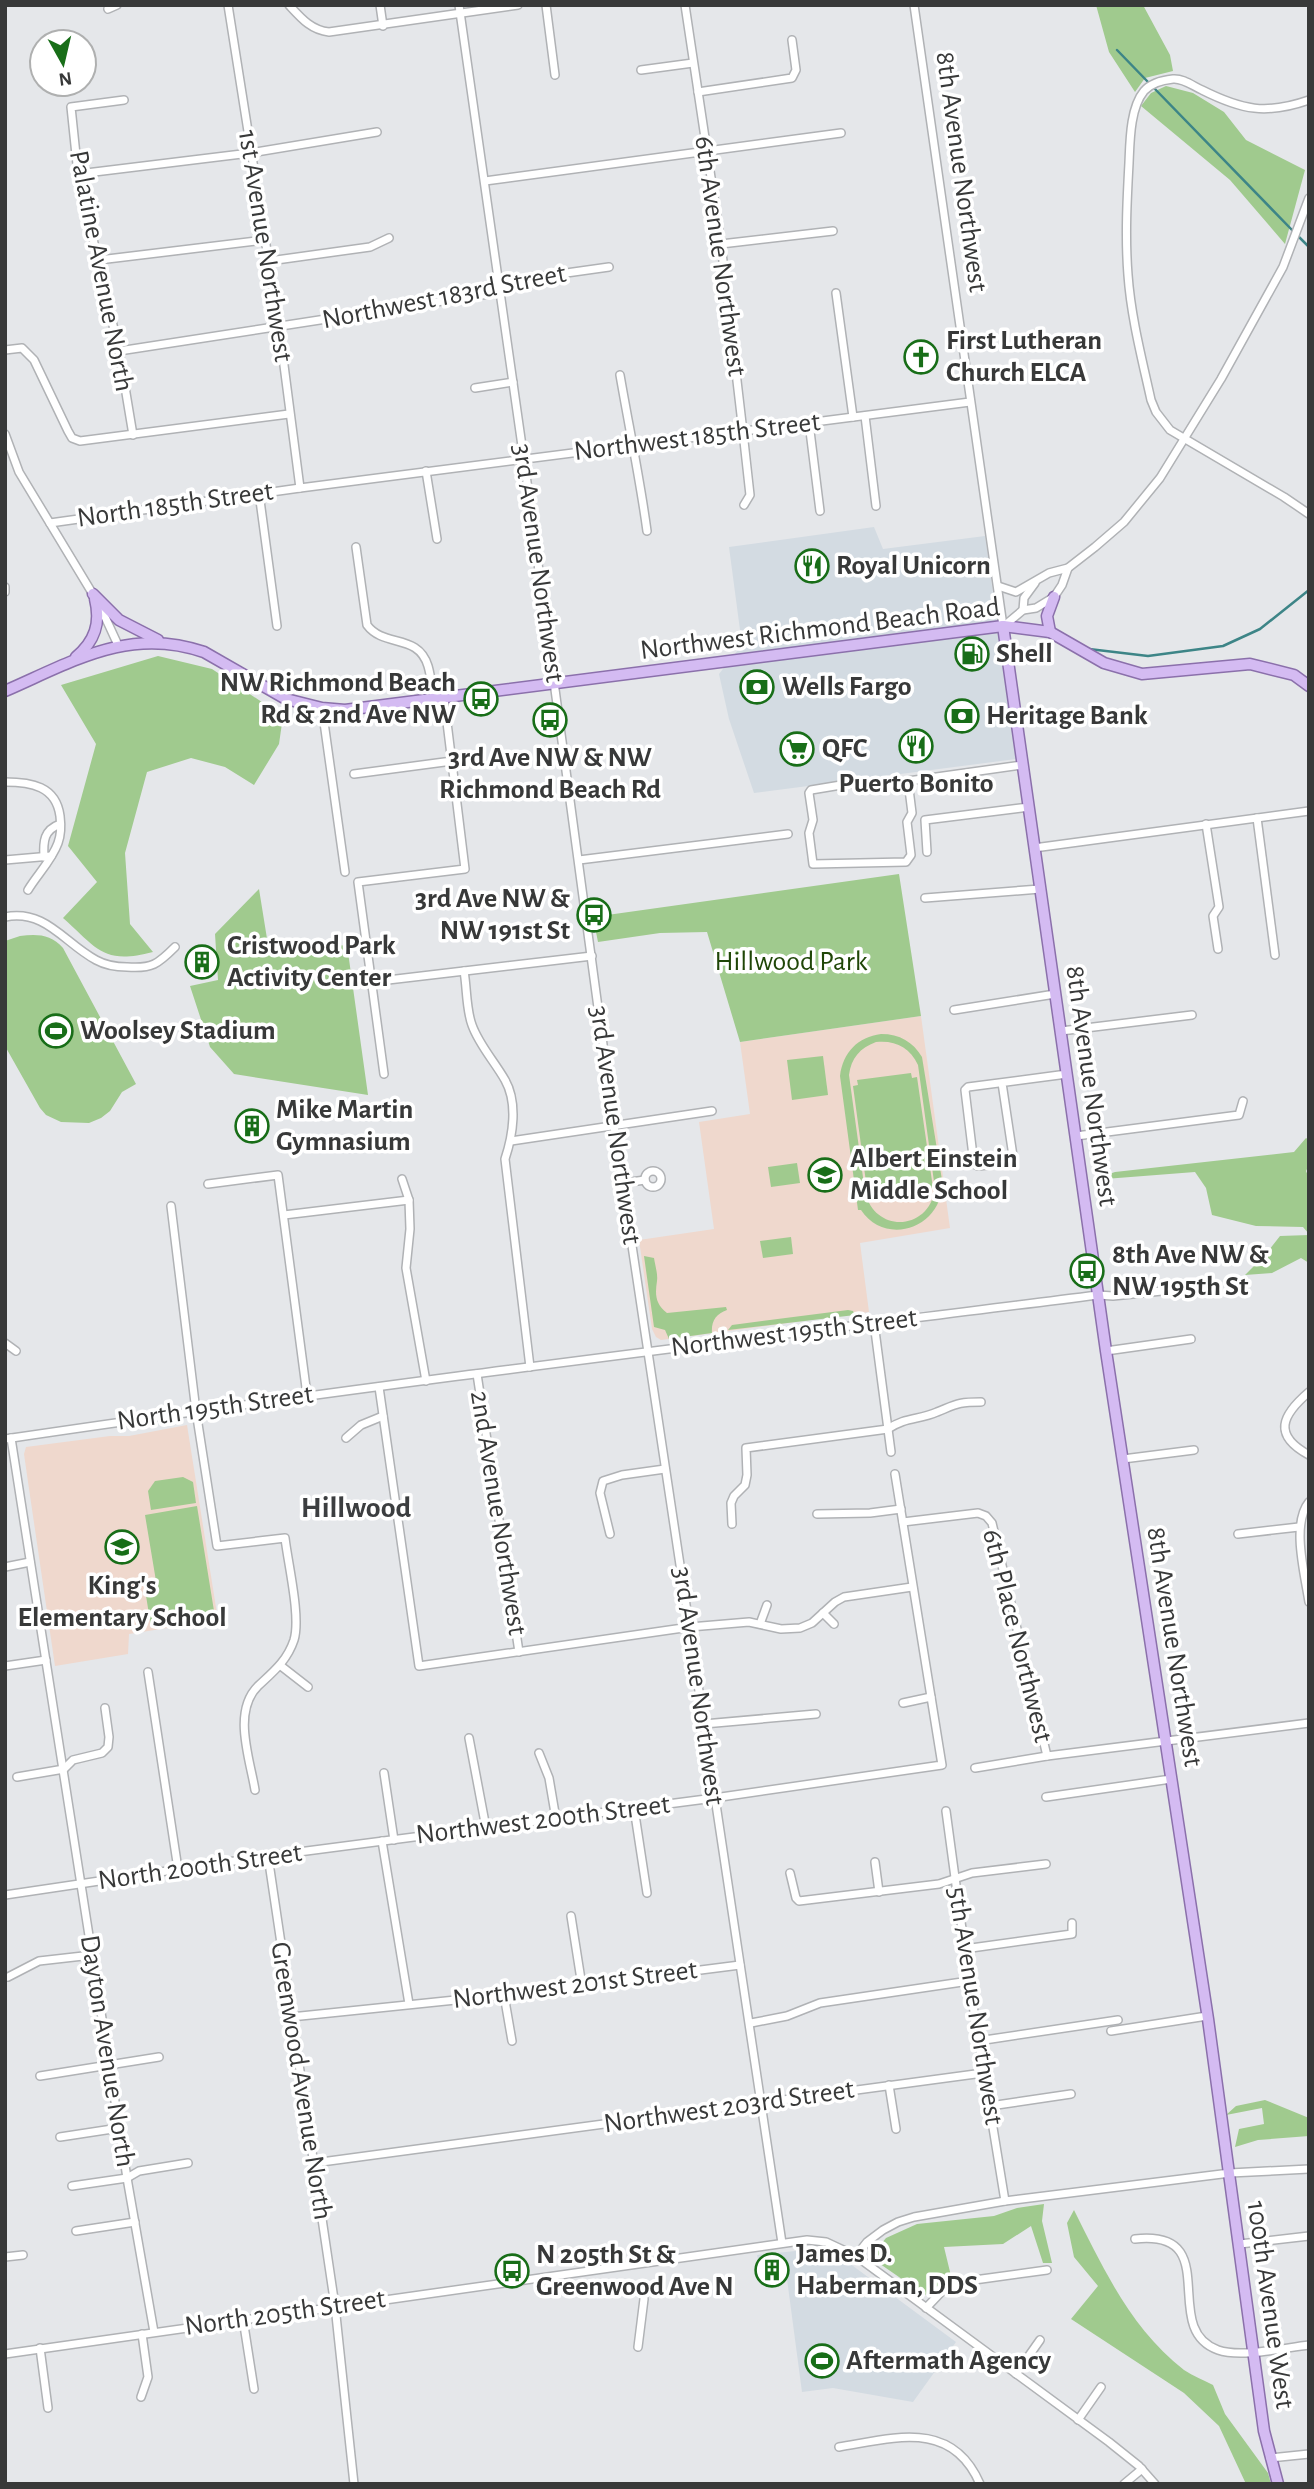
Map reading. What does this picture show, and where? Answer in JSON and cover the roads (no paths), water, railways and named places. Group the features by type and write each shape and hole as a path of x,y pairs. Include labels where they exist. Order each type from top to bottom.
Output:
{"main road":[{"path":"93,594 119,620 136,631 165,642"},
{"path":"68,664 87,647 95,632 97,610 93,594"},
{"path":"1051,632 1047,616 1054,597"},
{"name":"Northwest Richmond Beach Road","path":"165,642 204,652 286,699 322,708 345,710 1003,626 1051,632 1104,663 1142,674 1250,663 1294,675 1309,686"},
{"name":"8th Avenue Northwest","path":"1003,626 1106,1350 1230,2173"},
{"path":"5,691 118,645 165,642"},
{"name":"100th Avenue West","path":"1230,2173 1270,2459 1278,2484"}],"street":[{"path":"108,9 117,5"},
{"name":"1st Avenue Northwest","path":"228,5 279,327 300,488"},
{"path":"289,5 304,21 319,31 329,32 383,26 460,9 518,5"},
{"path":"380,5 383,26"},
{"path":"546,5 555,75"},
{"name":"6th Avenue Northwest","path":"685,5 721,244 750,495 744,505"},
{"name":"8th Avenue Northwest","path":"914,5 1003,626"},
{"name":"3rd Avenue Northwest","path":"460,9 614,1126 782,2243"},
{"path":"698,92 792,78 796,70 792,40"},
{"path":"641,70 693,63"},
{"path":"1309,100 1283,108 1248,109 1227,103 1178,78 1151,85 1143,92 1137,105 1130,142 1126,233 1128,281 1151,400 1157,414 1170,430 1309,514"},
{"name":"Palatine Avenue North","path":"124,100 71,107 78,174 119,351 133,435"},
{"path":"78,174 250,153 377,132"},
{"path":"485,181 841,133"},
{"path":"998,586 1016,592 1049,573 1068,568 1124,522 1160,478 1283,267 1309,198"},
{"path":"721,244 834,231"},
{"path":"269,261 370,247 389,238"},
{"path":"99,260 265,240"},
{"name":"Northwest 183rd Street","path":"119,351 501,292 538,278 610,267"},
{"path":"836,293 853,417"},
{"path":"5,350 22,348 34,360 68,431 72,438 80,441 289,414"},
{"path":"620,375 632,445 637,458 647,531"},
{"path":"475,388 513,382"},
{"name":"Northwest 185th Street","path":"300,488 970,402"},
{"path":"865,416 876,506"},
{"path":"809,423 820,511"},
{"path":"5,433 19,472 105,614 118,645"},
{"path":"426,471 437,538"},
{"name":"North 185th Street","path":"50,523 300,488"},
{"path":"259,494 277,626"},
{"path":"356,547 367,625 373,634 405,642 421,654 428,664 439,699 452,761 465,869 358,883 384,1074"},
{"path":"1003,626 1023,610 1036,608 1054,597 1068,568"},
{"path":"1023,610 1024,598 1037,580"},
{"path":"322,708 345,872"},
{"path":"354,774 452,761"},
{"path":"908,781 912,813 907,822 911,855 906,862 813,864 808,833 813,820 809,793 811,790 853,783 868,785 908,781 1022,765"},
{"path":"5,782 26,783 46,790 58,806 58,843 28,890"},
{"path":"927,852 925,820 1029,807"},
{"path":"1034,848 1309,811"},
{"path":"1257,818 1275,955"},
{"path":"48,856 43,842 47,832 60,824"},
{"path":"1206,824 1219,907 1213,916 1218,949"},
{"path":"579,860 788,834"},
{"path":"5,860 48,856"},
{"path":"925,898 1040,889"},
{"path":"5,917 38,919 97,961 115,966 150,967 158,964 175,947"},
{"path":"371,982 592,956"},
{"name":"2nd Avenue Northwest","path":"464,971 471,1024 507,1083 513,1125 505,1159 530,1367"},
{"path":"954,1010 1055,994"},
{"path":"1061,1031 1192,1015"},
{"path":"1002,1083 1013,1156 1007,1163 974,1164 964,1095 968,1087 1067,1074"},
{"path":"1076,1136 1239,1115 1243,1101"},
{"path":"511,1141 712,1111"},
{"path":"208,1184 278,1175 307,1395"},
{"path":"402,1179 408,1200 410,1229 406,1268 426,1381"},
{"path":"623,1183 645,1180"},
{"path":"284,1216 408,1200"},
{"path":"171,1206 196,1411 218,1546 285,1538 297,1627 281,1666 256,1688 248,1702 244,1721 255,1790"},
{"name":"Northwest 195th Street","path":"426,1381 1098,1295 1162,1291"},
{"path":"874,1323 891,1452"},
{"path":"1106,1350 1191,1339"},
{"path":"5,1343 16,1351"},
{"name":"2nd Avenue Northwest","path":"477,1374 519,1652"},
{"name":"North 195th Street","path":"8,1438 307,1395 426,1381"},
{"path":"379,1387 419,1666 690,1627 749,1622 781,1629 800,1628 812,1623 844,1597 912,1587"},
{"path":"1309,1392 1293,1406 1286,1415 1284,1424 1293,1446 1309,1455"},
{"path":"732,1524 731,1503 745,1485 747,1475 746,1448 888,1429 900,1421 936,1413 960,1402 981,1402"},
{"path":"346,1438 360,1425 383,1416"},
{"name":"Dayton Avenue North","path":"8,1438 154,2332"},
{"path":"1123,1459 1195,1450"},
{"path":"610,1534 600,1493 603,1481 622,1475 665,1469"},
{"path":"895,1474 931,1697 903,1703"},
{"path":"1309,1502 1304,1508 1299,1527 1309,1602"},
{"path":"817,1514 901,1510"},
{"name":"6th Place Northwest","path":"903,1522 978,1513 986,1516 992,1523 1047,1756"},
{"path":"1238,1534 1299,1527"},
{"path":"5,1567 30,1562"},
{"path":"760,1624 767,1605"},
{"path":"823,1613 834,1624"},
{"path":"5,1666 46,1660"},
{"path":"281,1666 308,1687"},
{"path":"148,1672 178,1870"},
{"name":"Northwest 200th Street","path":"394,1840 942,1765 931,1697"},
{"path":"17,1777 64,1769 73,1760 102,1754 108,1747 109,1737 105,1708"},
{"path":"704,1724 816,1714"},
{"path":"975,1768 1165,1740 1309,1723"},
{"path":"469,1738 486,1828"},
{"path":"539,1753 549,1778 556,1819"},
{"path":"384,1773 394,1840"},
{"path":"1046,1797 1171,1779"},
{"path":"634,1808 648,1893"},
{"name":"5th Avenue Northwest","path":"946,1811 964,1949 1005,2201"},
{"name":"North 200th Street","path":"5,1895 394,1840"},
{"path":"382,1841 409,2004"},
{"name":"Greenwood Avenue North","path":"268,1856 335,2305 354,2484"},
{"path":"875,1862 878,1892"},
{"path":"790,1873 799,1901 939,1884 972,1873 1046,1864"},
{"path":"571,1916 582,1986"},
{"path":"964,1949 1072,1934 1072,1923"},
{"path":"8,1977 39,1961 92,1955"},
{"name":"Northwest 201st Street","path":"291,2017 505,1995 740,1965"},
{"path":"751,2023 787,2016 820,2003 969,1981"},
{"path":"505,1995 512,2041"},
{"path":"1111,2031 1207,2016"},
{"path":"978,2040 1118,2020"},
{"path":"40,2076 159,2057"},
{"name":"Northwest 203rd Street","path":"314,2163 984,2073"},
{"path":"889,2085 896,2129"},
{"path":"990,2106 1071,2094"},
{"path":"60,2137 119,2128"},
{"path":"72,2186 127,2178 139,2171 188,2163"},
{"path":"856,2256 867,2242 898,2222 1005,2201 1230,2173 1309,2169"},
{"path":"76,2231 135,2222"},
{"path":"1240,2244 1309,2236"},
{"path":"1135,2239 1163,2239 1182,2254 1188,2277 1193,2328 1201,2340 1227,2352 1309,2344"},
{"name":"North 205th Street","path":"5,2354 782,2243 807,2240 826,2242 856,2256 1078,2420 1142,2469 1155,2484"},
{"path":"5,2258 23,2255"},
{"path":"926,2308 945,2288 967,2281 1047,2270"},
{"path":"638,2347 644,2299"},
{"path":"243,2319 254,2389"},
{"path":"141,2396 148,2377 142,2334"},
{"path":"1016,2374 1040,2340"},
{"path":"40,2348 48,2408"},
{"path":"1078,2420 1101,2387"},
{"path":"839,2447 902,2436 922,2437 945,2443 961,2455 974,2470 980,2484"},
{"path":"1270,2459 1309,2454"},
{"path":"1124,2484 1142,2469"}],"waterway":[{"path":"1117,50 1149,83"},
{"path":"1154,88 1293,231"},
{"path":"1298,236 1309,247"},
{"path":"1089,649 1148,656 1223,646 1260,629 1309,590"}],"place":[{"name":"First Lutheran Church ELCA","path":"921,357"},
{"name":"Royal Unicorn","path":"812,566"},
{"name":"Shell","path":"972,654"},
{"name":"Wells Fargo","path":"757,687"},
{"name":"NW Richmond Beach Rd & 2nd Ave NW","path":"481,699"},
{"name":"Heritage Bank","path":"962,716"},
{"name":"3rd Ave NW & NW Richmond Beach Rd","path":"550,720"},
{"name":"Puerto Bonito","path":"916,746"},
{"name":"QFC","path":"797,749"},
{"name":"3rd Ave NW & NW 191st St","path":"594,915"},
{"name":"Cristwood Park Activity Center","path":"202,962"},
{"name":"Woolsey Stadium","path":"56,1031"},
{"name":"Mike Martin Gymnasium","path":"252,1126"},
{"name":"Albert Einstein Middle School","path":"825,1175"},
{"name":"8th Ave NW & NW 195th St","path":"1087,1271"},
{"name":"King's Elementary School","path":"122,1547"},
{"name":"James D. Haberman, DDS","path":"772,2270"},
{"name":"N 205th St & Greenwood Ave N","path":"512,2271"},
{"name":"Aftermath Agency","path":"822,2361"}],"district":[{"name":"Hillwood","path":"356,1508"}],"park label":[{"name":"Hillwood Park","path":"791,962"}]}
